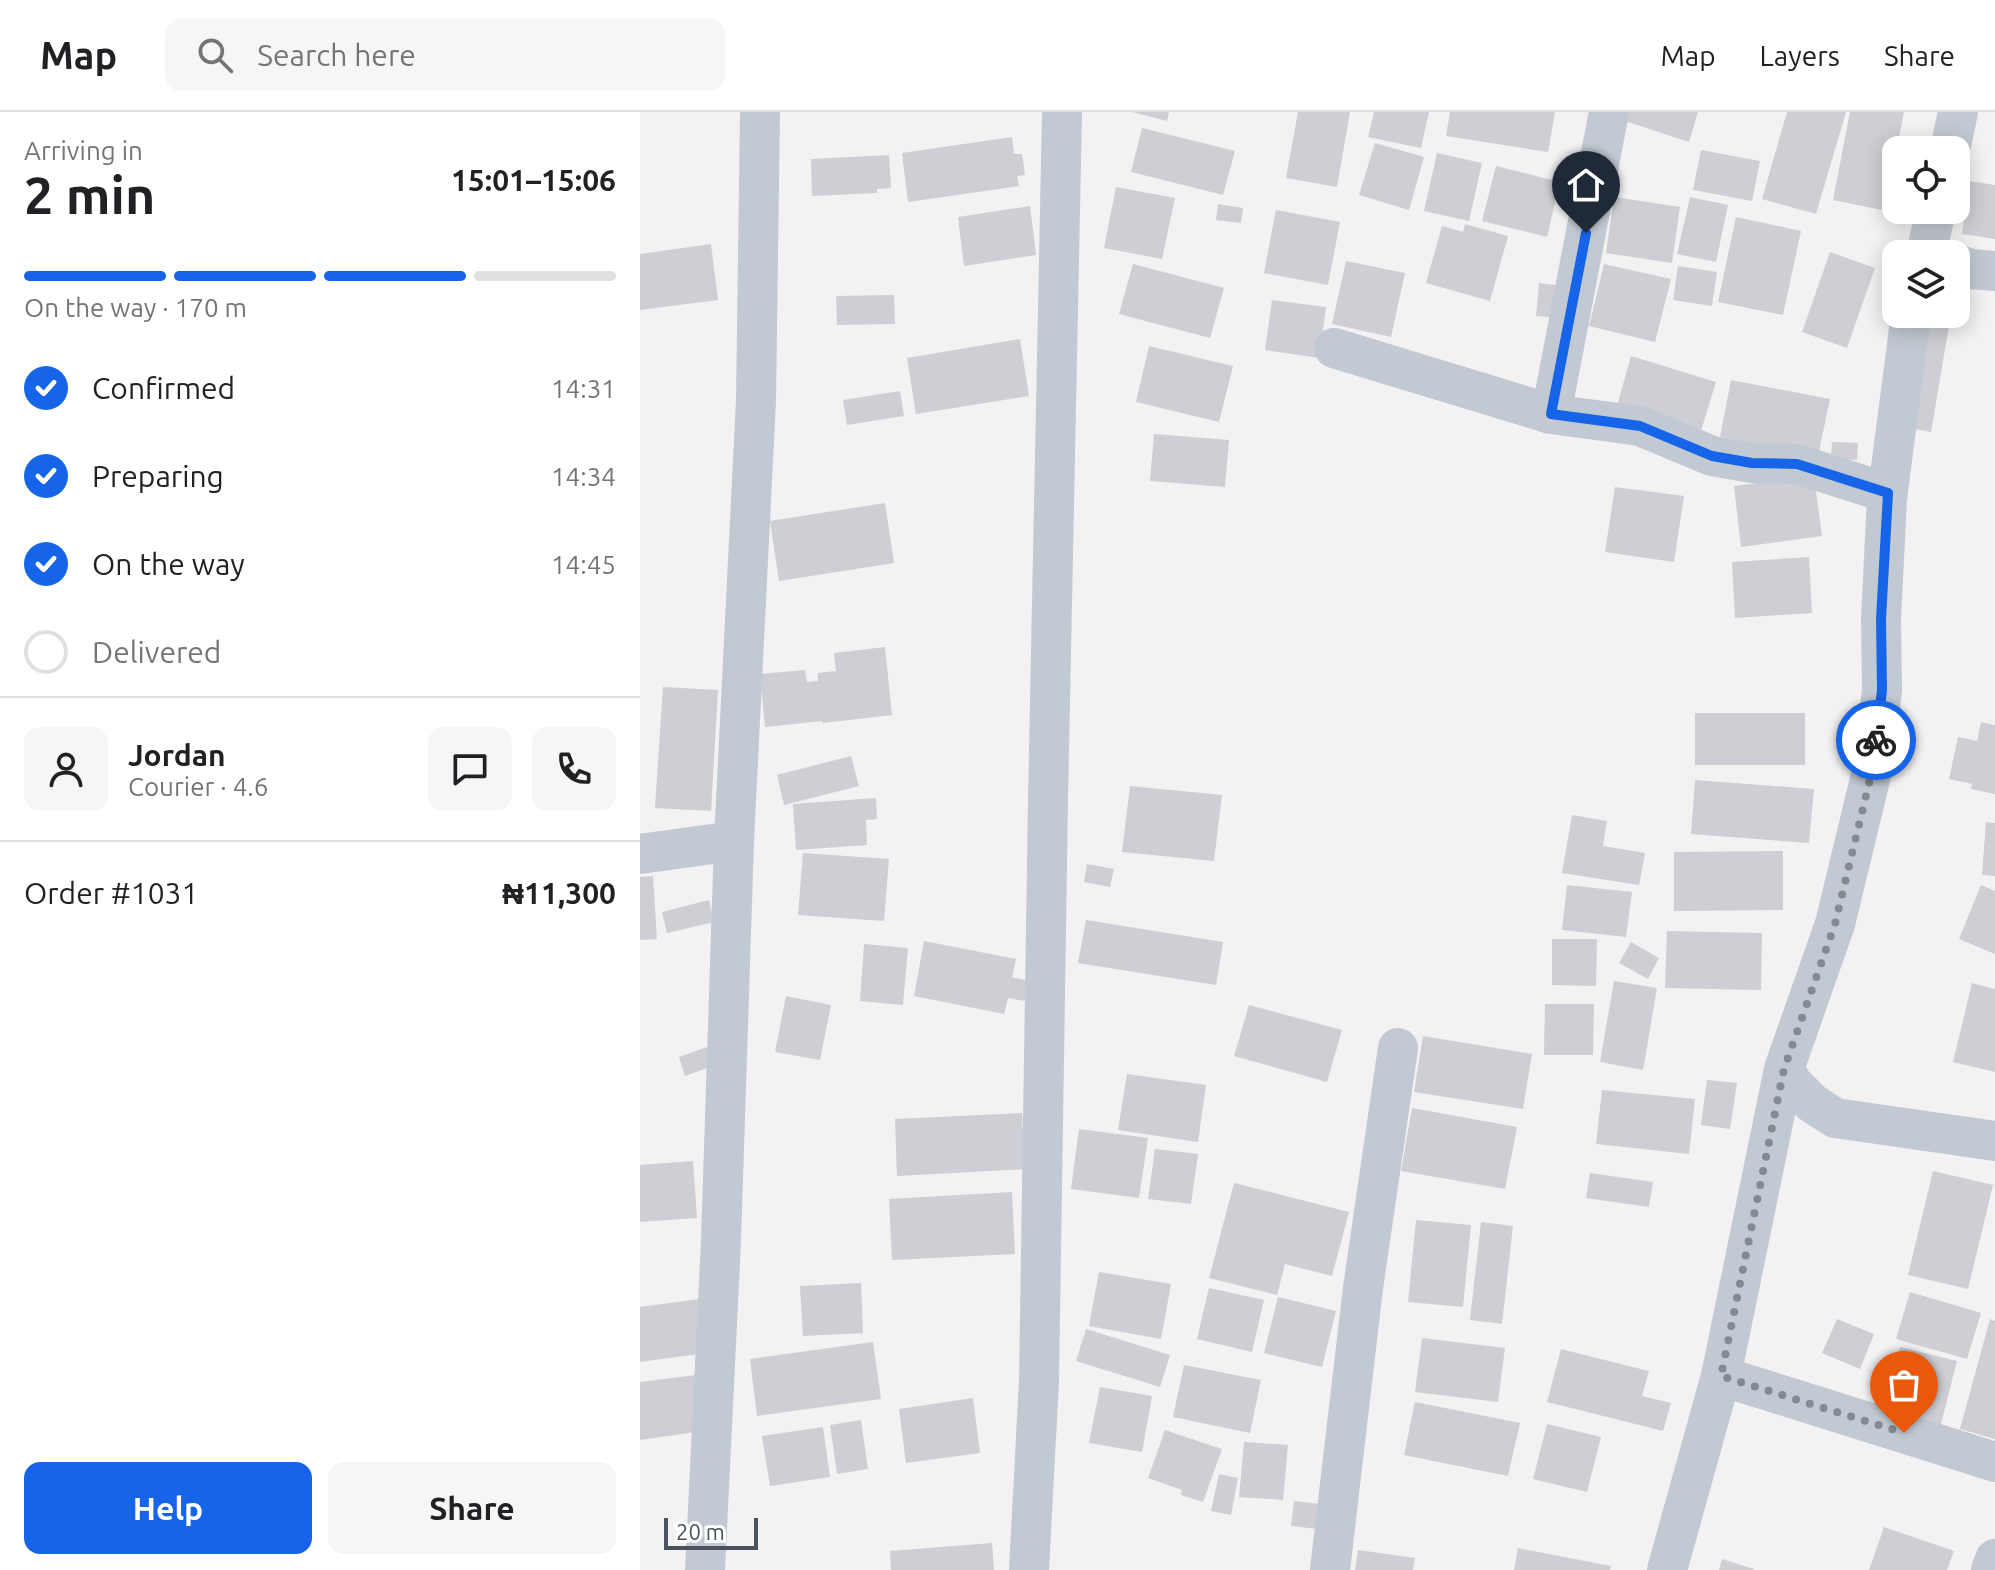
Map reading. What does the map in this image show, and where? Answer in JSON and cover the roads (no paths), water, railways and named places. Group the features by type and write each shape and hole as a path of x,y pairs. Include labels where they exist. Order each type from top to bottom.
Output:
{"street":[{"path":"705,1570 721,1241 734,841 756,401 760,112"},
{"path":"1029,1570 1039,1381 1062,112"},
{"path":"1551,414 1609,112"},
{"path":"1953,136 1958,112"},
{"path":"1970,268 1995,271"},
{"path":"1667,1570 1721,1376 1784,1069 1835,924 1872,771 1882,690 1881,619 1888,493 1908,328"},
{"path":"1334,348 1551,414 1640,426 1712,456 1752,463 1797,464 1888,493"},
{"path":"640,854 734,841"},
{"path":"1330,1570 1363,1288 1398,1048"},
{"path":"1784,1069 1793,1084 1812,1103 1835,1118 1995,1141"},
{"path":"1721,1376 1995,1462"},
{"path":"1991,1570 1995,1559"}]}
